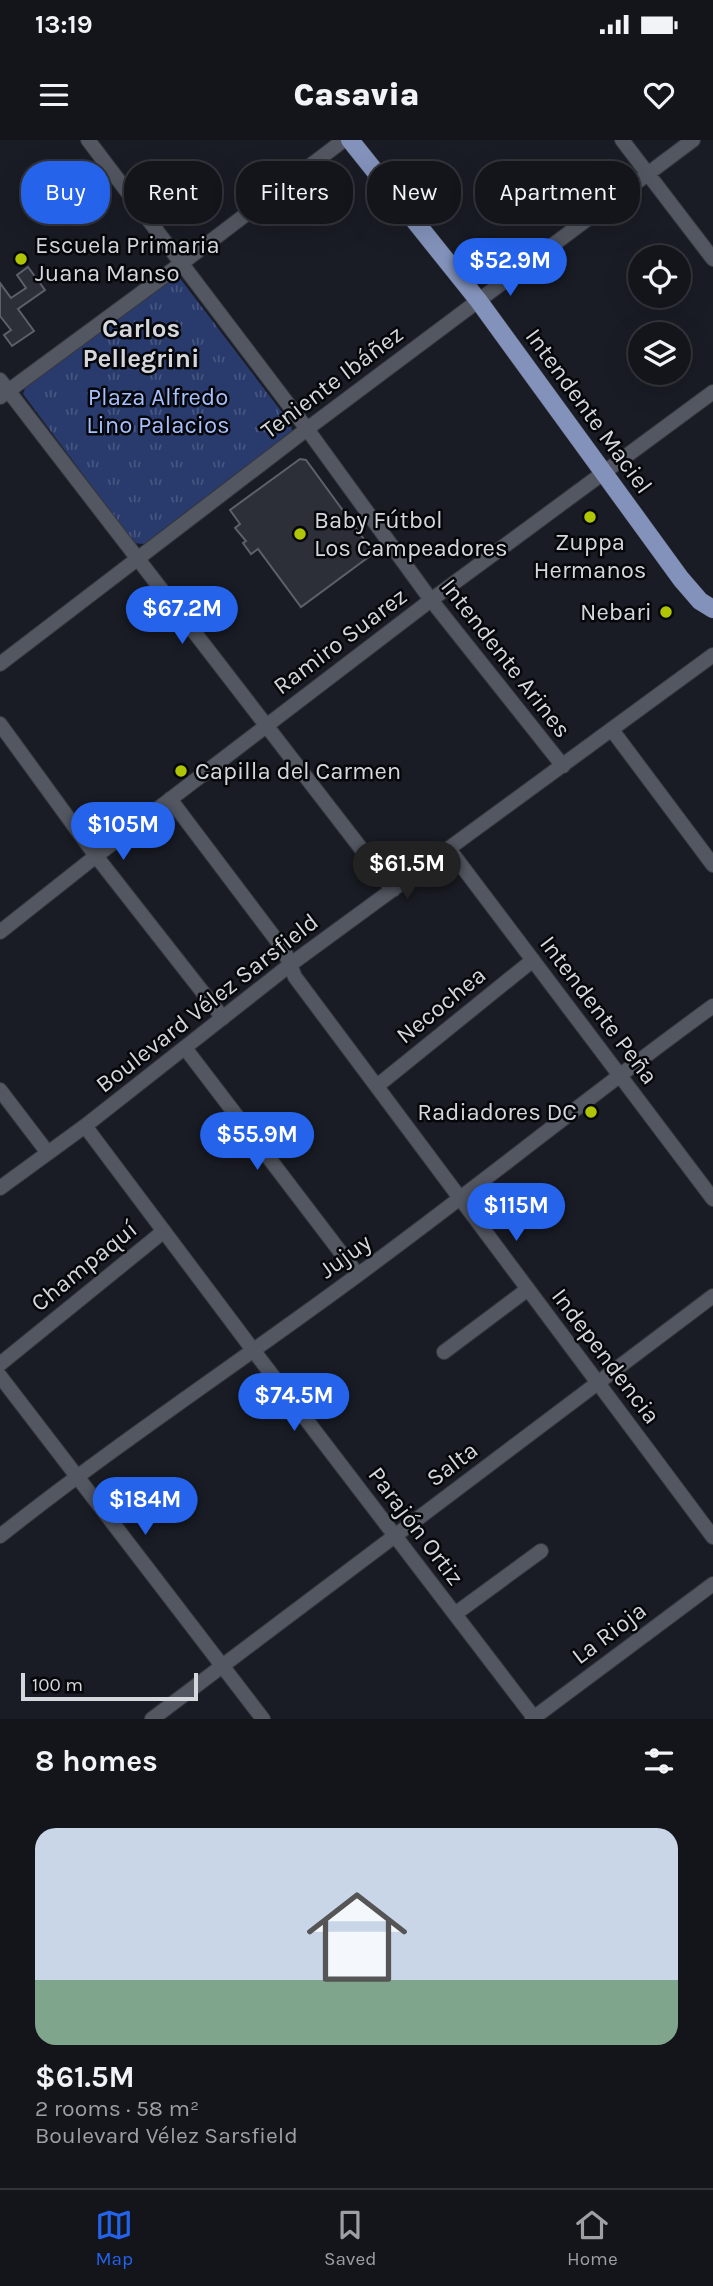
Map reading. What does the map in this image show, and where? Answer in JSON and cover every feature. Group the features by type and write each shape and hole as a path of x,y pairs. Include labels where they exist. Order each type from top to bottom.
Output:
{"main road":[{"name":"Intendente Maciel","path":"350,140 478,300 681,579 701,601 713,609"}],"street":[{"name":"Intendente Arines","path":"89,140 307,429 431,600 563,766"},
{"path":"344,140 182,263 3,389 393,890"},
{"path":"622,140 713,259"},
{"name":"Teniente Ibáñez","path":"0,664 307,429 693,140"},
{"name":"Ramiro Suarez","path":"0,932 431,600 713,392"},
{"name":"Boulevard Vélez Sarsfield","path":"0,1188 85,1126 291,964 713,655"},
{"path":"0,724 96,856 223,1018"},
{"name":"Intendente Arines","path":"612,730 713,865"},
{"name":"Independencia","path":"170,799 284,950 295,977 713,1537"},
{"name":"Intendente Peña","path":"449,849 713,1199"},
{"name":"Necochea","path":"377,1086 533,960"},
{"name":"Jujuy","path":"0,1536 75,1476 358,1275 619,1074 713,1006"},
{"path":"185,1048 358,1275"},
{"path":"0,1090 48,1153"},
{"name":"Parajón Ortiz","path":"85,1126 534,1718"},
{"name":"Champaquí","path":"0,1364 164,1231"},
{"path":"444,1352 528,1289"},
{"name":"Salta","path":"152,1719 713,1296"},
{"path":"0,1376 263,1719"},
{"path":"455,1614 541,1551"},
{"name":"La Rioja","path":"534,1718 713,1584"}],"green space":[{"name":"Plaza Alfredo Lino Palacios","path":"179,277 291,424 292,431 144,544 134,543 23,394 25,388 172,278"}],"building":[{"path":"28,267 45,290 18,309 34,331 12,346 4,335 11,330 0,316 0,283 11,298 26,288 17,275"},
{"name":"Baby Fútbol Los Campeadores","path":"300,459 306,460 374,553 301,607 258,549 251,554 243,543 246,541 235,528 240,524 230,510"}],"place":[{"name":"Escuela Primaria Juana Manso","path":"21,259"},
{"name":"Zuppa Hermanos","path":"590,517"},
{"name":"Baby Fútbol Los Campeadores","path":"300,534"},
{"name":"Nebari","path":"666,612"},
{"name":"Capilla del Carmen","path":"181,771"},
{"name":"Radiadores DC","path":"591,1112"}],"district":[{"name":"Carlos Pellegrini","path":"141,343"}]}
